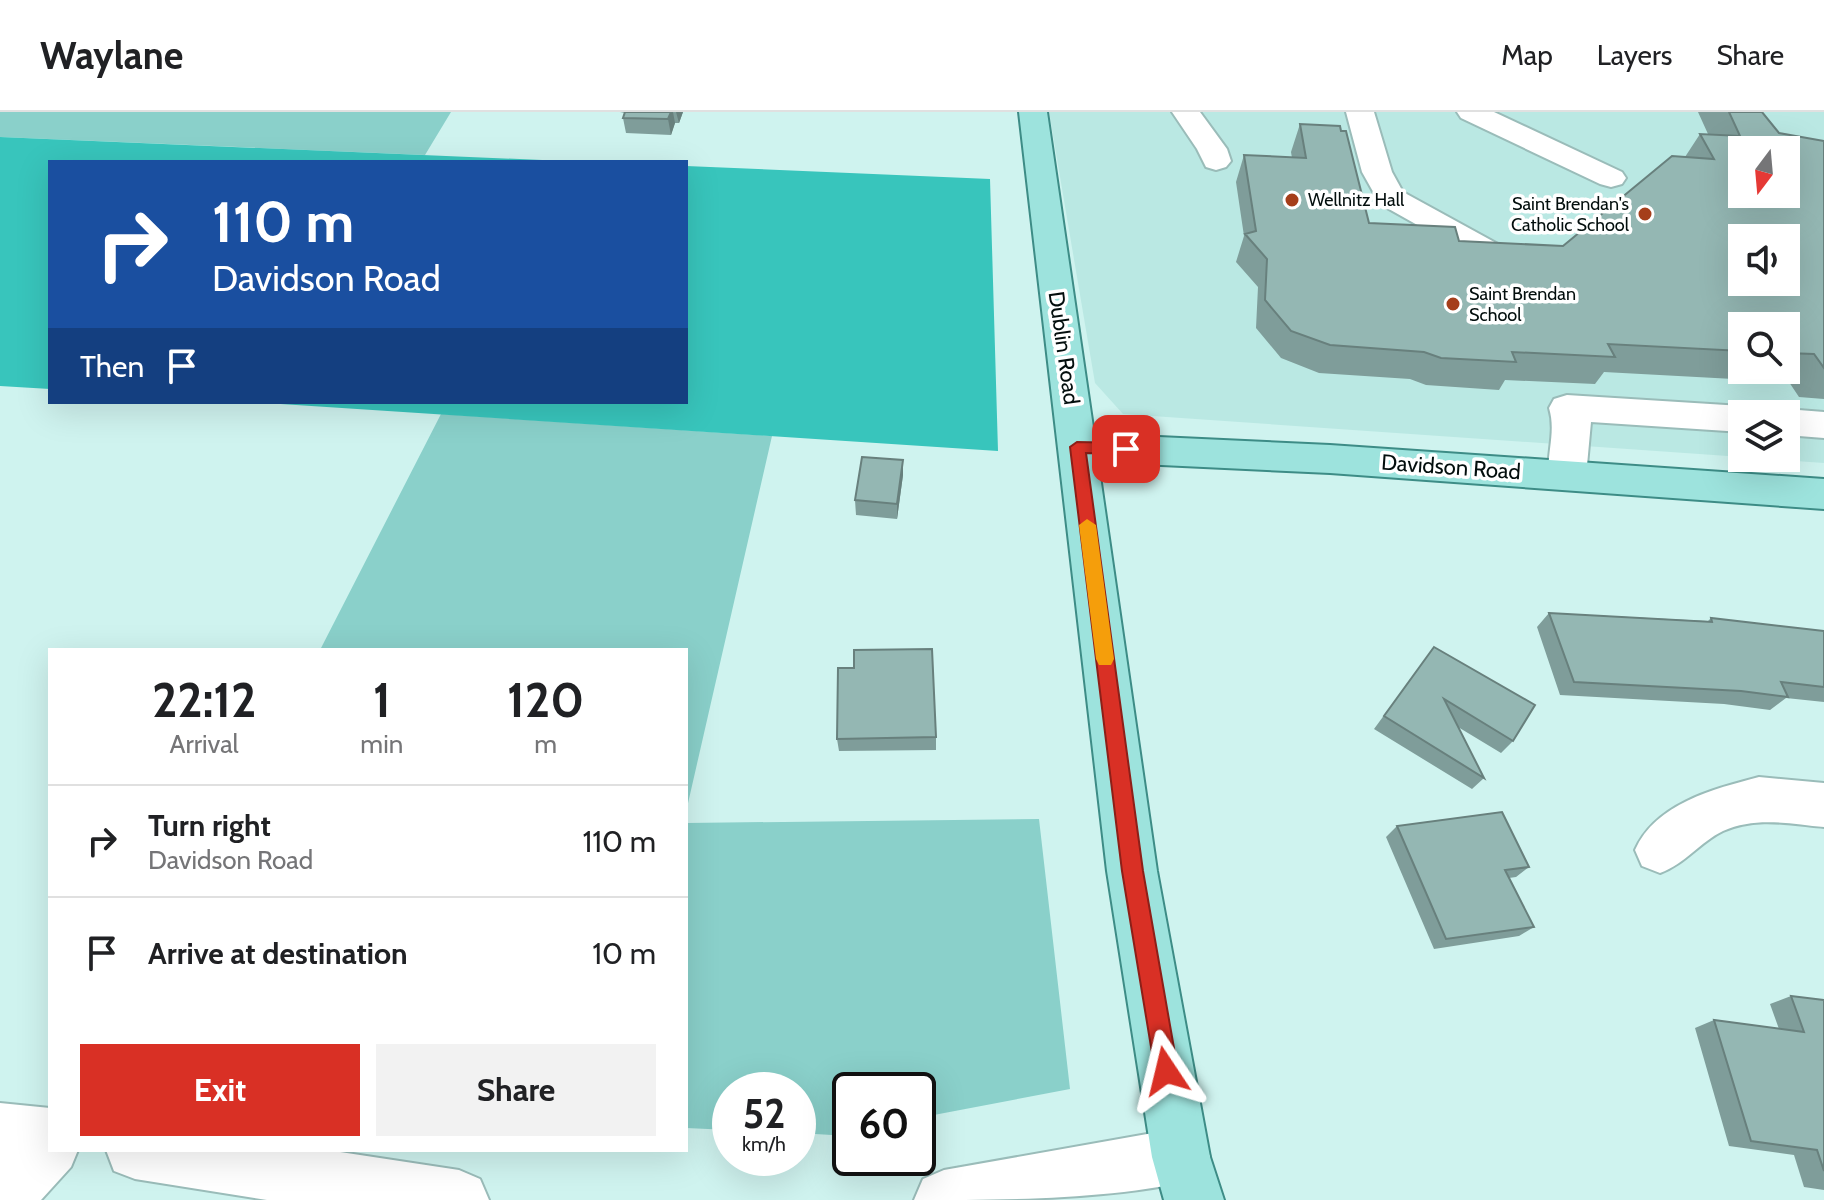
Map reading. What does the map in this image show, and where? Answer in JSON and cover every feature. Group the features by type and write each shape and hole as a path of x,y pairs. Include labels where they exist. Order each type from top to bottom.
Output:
{"main road":[{"name":"Dublin Road","path":"1033,112 1132,871 1187,1179"},
{"name":"Davidson Road","path":"1077,447 1193,450 1824,494"}],"street":[{"path":"1186,112 1212,149 1216,161"},
{"path":"1360,112 1377,172 1391,198 1496,256"},
{"path":"1471,112 1611,178"},
{"path":"1567,476 1573,425 1567,408 1728,418"},
{"path":"1800,423 1824,425"},
{"path":"1660,850 1708,813 1759,799 1824,805"},
{"path":"0,1132 48,1137"},
{"path":"1,1200 48,1148"},
{"path":"148,1152 459,1200"},
{"path":"944,1200 1187,1179"}],"shaded area":[{"path":"0,112 451,112 425,155 0,137"},
{"name":"Saint Brendan School","path":"1049,112 1824,112 1824,463 1800,461 1800,400 1728,400 1728,456 1123,414 1095,383"},
{"path":"0,137 541,160 48,160 48,389 0,386"},
{"path":"688,166 990,179 998,451 280,404 688,404"},
{"path":"441,414 772,436 688,803 688,648 321,648"},
{"path":"1039,819 1070,1089 936,1115 936,1072 832,1072 832,1135 816,1134 816,1072 712,1072 712,1129 688,1128 688,823"}],"building":[{"path":"625,112 671,112 668,119 623,118"},
{"path":"1729,112 1762,112 1779,133 1796,136 1740,136"},
{"path":"1300,124 1340,126 1341,131 1346,131 1369,223 1455,227 1459,241 1563,246 1672,156 1714,159 1700,134 1740,136 1728,136 1728,208 1800,208 1800,137 1824,141 1824,368 1814,354 1800,354 1800,312 1728,312 1728,350 1608,344 1615,357 1512,352 1516,362 1441,358 1424,352 1330,345 1291,331 1265,300 1267,259 1245,234 1256,231 1244,155 1306,158"},
{"path":"862,457 903,460 897,504 855,500"},
{"path":"1549,613 1712,622 1711,618 1824,631 1824,687 1781,682 1788,697 1741,691 1574,682"},
{"path":"1434,647 1535,705 1513,741 1444,699 1484,778 1384,716"},
{"path":"932,649 936,737 837,739 838,668 854,668 854,650"},
{"path":"1502,812 1529,867 1505,870 1534,927 1446,939 1397,826"},
{"path":"1791,996 1824,1000 1824,1171 1817,1150 1751,1141 1714,1020 1804,1032"}],"slow traffic":[{"path":"1087,525 1105,659"}],"place":[{"name":"Wellnitz Hall","path":"1292,200"},
{"name":"Saint Brendan's Catholic School","path":"1645,214"},
{"name":"Saint Brendan School","path":"1453,304"}],"route":[{"path":"1126,449 1077,447 1132,871 1166,1071"}]}
